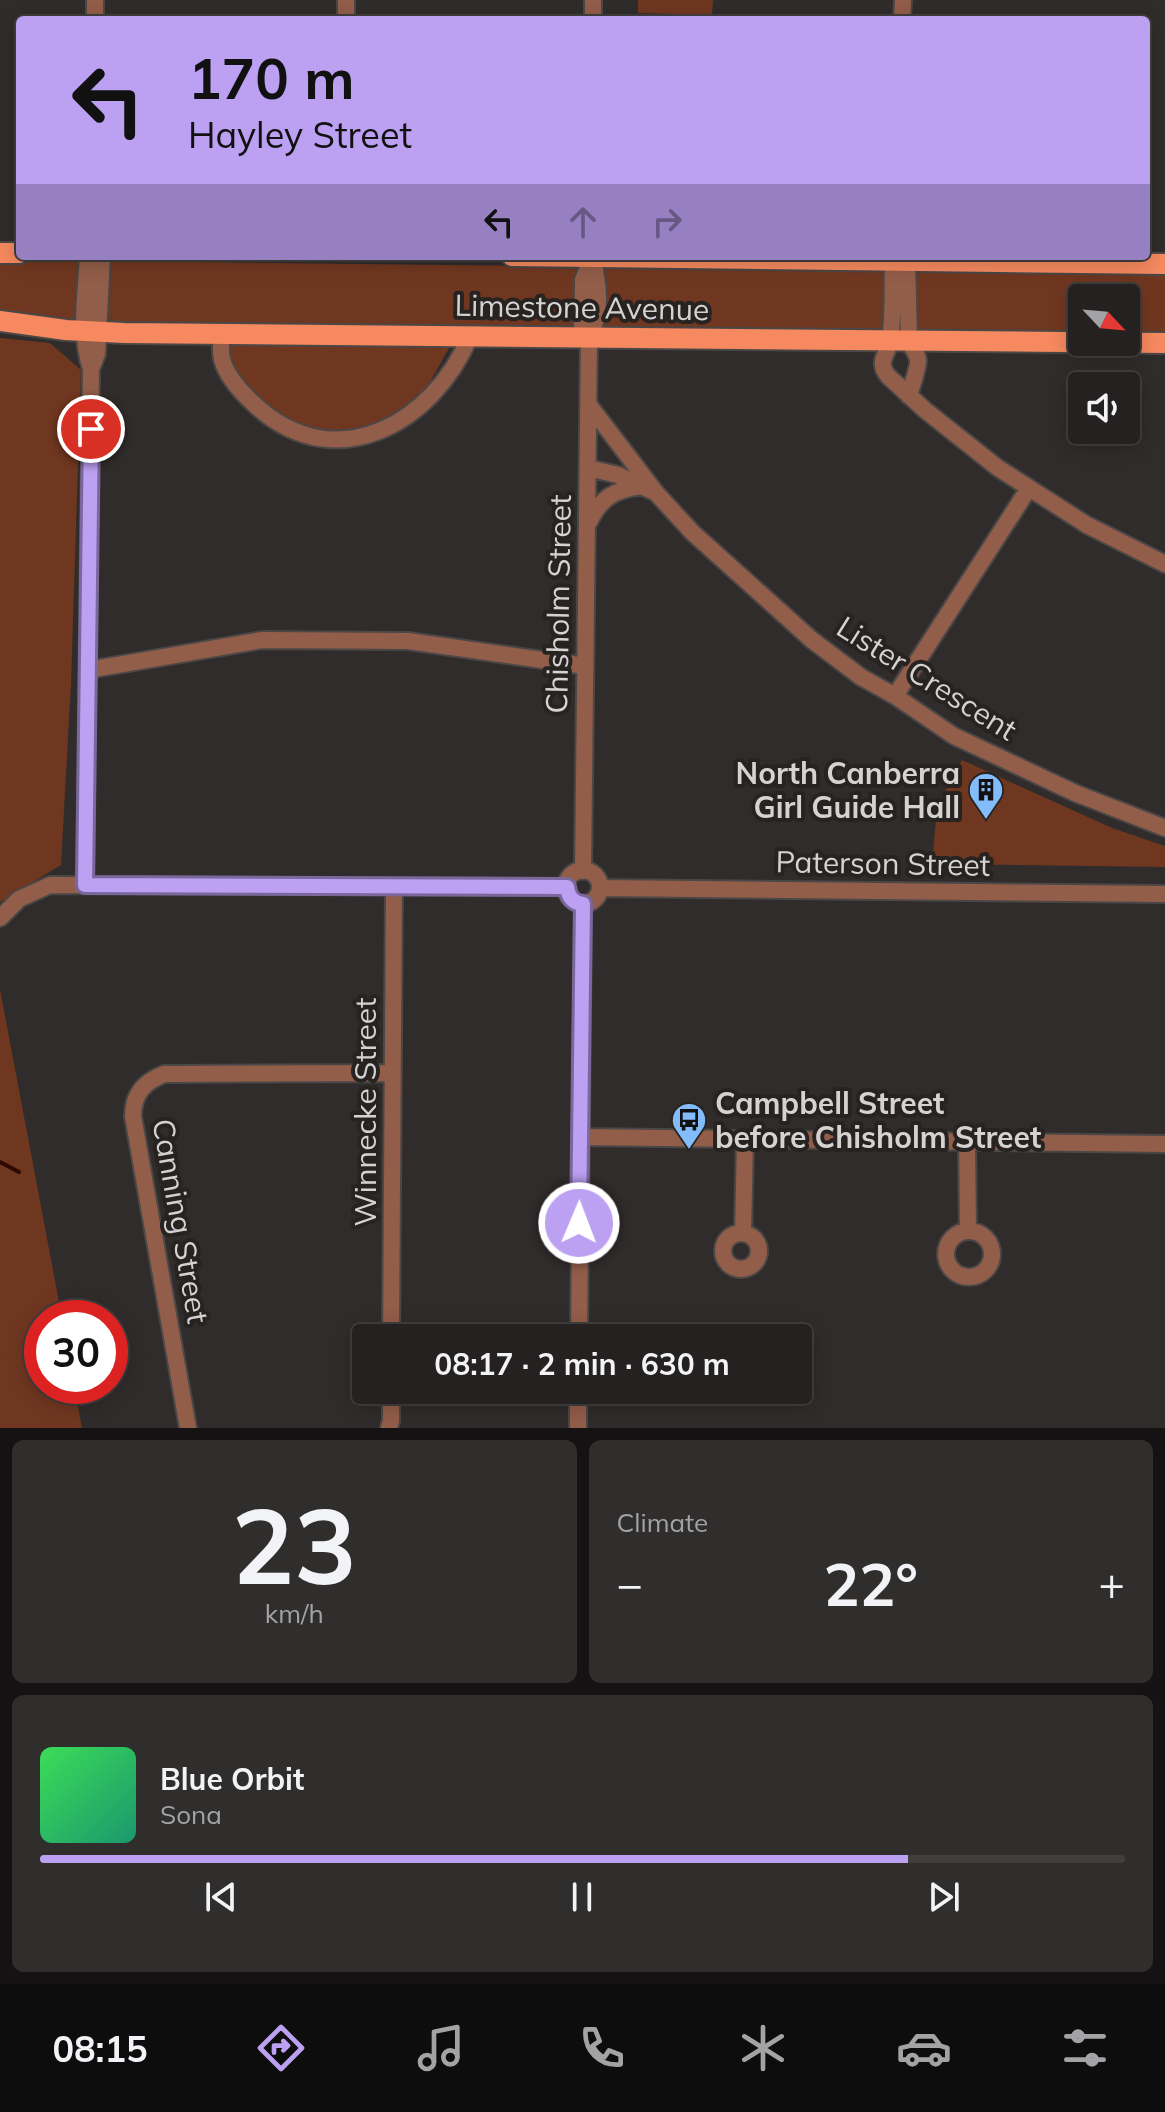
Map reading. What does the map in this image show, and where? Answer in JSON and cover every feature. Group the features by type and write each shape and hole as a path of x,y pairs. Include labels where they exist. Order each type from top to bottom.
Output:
{"main road":[{"name":"Limestone Avenue","path":"988,260 1165,264"},
{"name":"Limestone Avenue","path":"0,321 91,331 222,334 1165,343"}],"street":[{"path":"85,885 91,369 97,354 91,331 88,260"},
{"path":"91,331 101,260"},
{"name":"Chisholm Street","path":"583,871 589,337 582,325 583,280 590,260"},
{"path":"900,260 900,340 919,363 909,396"},
{"path":"222,334 224,365 244,395 268,417 294,432 329,440 361,437 389,428 418,409 461,358 470,336"},
{"path":"900,340 883,359 885,371 961,440 998,468 1087,525 1165,564"},
{"name":"Lister Crescent","path":"589,405 651,490 693,533 752,589 861,677 954,736 1075,793 1165,828"},
{"name":"Lister Crescent","path":"588,468 618,475 651,490"},
{"path":"588,525 595,508 607,496 632,487 651,490"},
{"path":"895,696 1029,488"},
{"path":"88,670 262,640 408,641 585,666"},
{"path":"588,871 597,878 600,888 593,901 583,904 573,901 567,887 570,878 578,872 588,871"},
{"path":"0,918 19,899 50,885 567,887"},
{"name":"Winnecke Street","path":"391,1324 394,886"},
{"name":"Paterson Street","path":"600,888 1165,894"},
{"path":"579,1324 583,904"},
{"name":"Canning Street","path":"188,1428 133,1116 133,1104 138,1092 152,1079 164,1074 393,1073"},
{"path":"580,1137 1165,1144"},
{"path":"743,1233 745,1139"},
{"path":"967,1142 968,1231"},
{"path":"389,1428 391,1404"},
{"path":"578,1404 578,1428"}],"shaded area":[{"path":"638,0 713,0 712,15 638,13"},
{"path":"0,260 1165,273 1165,336 1140,336 1140,284 1068,284 1068,336 138,326 0,310"},
{"path":"0,338 50,343 81,370 71,683 61,865 0,902"},
{"path":"225,341 449,348 430,382 412,405 388,423 330,437 267,410 228,363"},
{"path":"962,760 1112,828 1165,846 1165,867 932,864 937,807"},
{"path":"0,989 59,1300 24,1300 24,1404 77,1404 82,1428 0,1428"}],"waterway":[{"path":"0,1162 19,1172"}],"place":[{"name":"North Canberra Girl Guide Hall","path":"986,821"},
{"name":"Campbell Street before Chisholm Street","path":"689,1151"}],"route":[{"path":"91,429 85,885 567,887 573,901 583,904 579,1223"}]}
